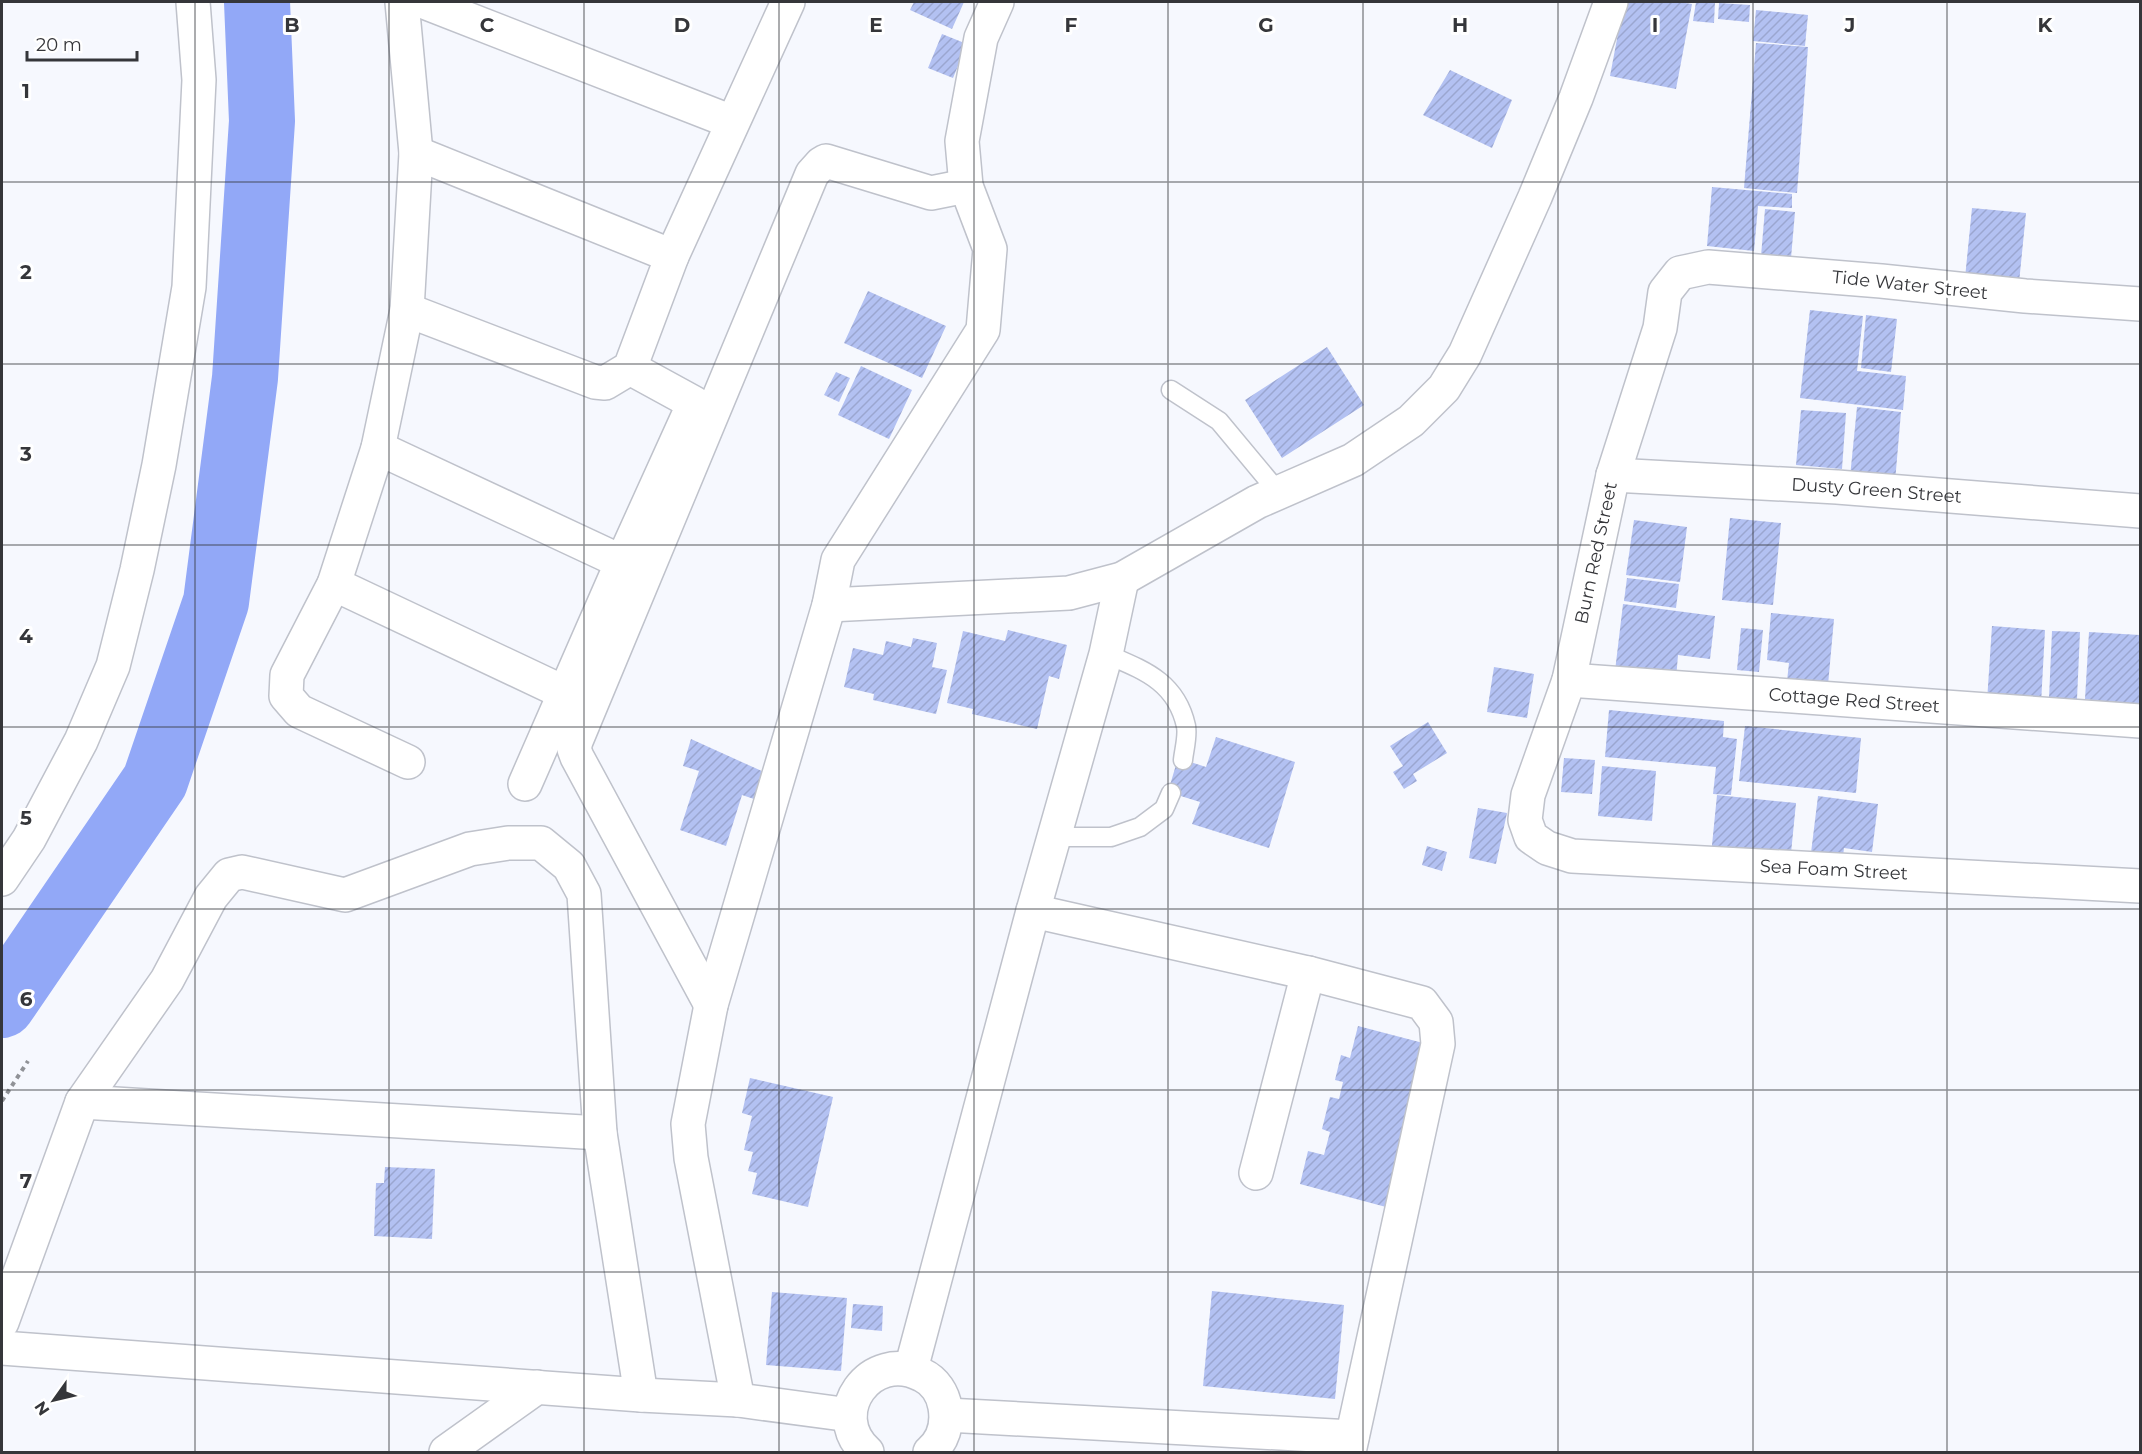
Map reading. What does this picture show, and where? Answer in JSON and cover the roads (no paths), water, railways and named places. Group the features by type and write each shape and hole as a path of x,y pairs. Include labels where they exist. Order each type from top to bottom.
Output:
{"street":[{"path":"2,879 29,839 81,741 113,666 137,570 159,465 189,287 199,80 193,2"},
{"path":"402,2 416,153 407,310 378,448 334,584 287,675 286,696 299,711 408,762"},
{"path":"424,2 732,122"},
{"path":"407,310 595,382 605,383 630,368 672,256 788,2"},
{"path":"738,1400 691,1158 688,1124 711,1005 829,605 838,560 983,330 990,249 966,186 962,141 981,38 997,2"},
{"path":"829,605 1069,593 1122,579 1257,502 1353,460 1411,421 1444,388 1465,354 1535,197 1576,98 1611,2"},
{"path":"416,153 672,256"},
{"path":"711,1005 578,757 574,749 576,741 812,174 825,161 931,193 966,186"},
{"name":"Tide Water Street","path":"1680,273 1708,267 1881,280 2025,296 2140,304"},
{"name":"Burn Red Street","path":"1531,837 1524,820 1528,795 1569,680 1613,474 1660,328 1665,291 1680,273"},
{"path":"525,784 694,403 630,368"},
{"path":"378,448 622,562"},
{"name":"Dusty Green Street","path":"1613,474 1837,487 2140,511"},
{"path":"911,1369 1033,911 1106,654 1122,579"},
{"path":"334,584 566,693"},
{"name":"Cottage Red Street","path":"1569,680 2140,721"},
{"name":"Sea Foam Street","path":"1531,837 1547,848 1572,856 2140,886"},
{"path":"2,1322 82,1102 167,980 211,897 229,875 242,872 345,895 470,849 508,843 541,843 569,866 584,894 600,1133 641,1395"},
{"path":"947,1415 1350,1445 1438,1044 1436,1022 1422,1003 1308,973 1033,911"},
{"path":"1256,1173 1308,973"},
{"path":"82,1102 600,1133"},
{"path":"2,1348 641,1395 738,1400 850,1415"},
{"path":"867,1452 852,1432 850,1415 854,1398 863,1383 877,1373 894,1368 911,1369 926,1376 937,1386 944,1400 947,1415 944,1432 936,1447 930,1452"},
{"path":"446,1452 537,1387"}],"lane":[{"path":"1171,390 1219,421 1279,493"},
{"path":"1106,654 1150,673 1174,695 1187,728 1183,759"},
{"path":"1054,837 1111,837 1120,834 1140,826 1164,809 1171,793"}],"waterway":[{"path":"2,1005 155,781 216,602 245,378 262,121 257,2"}]}
